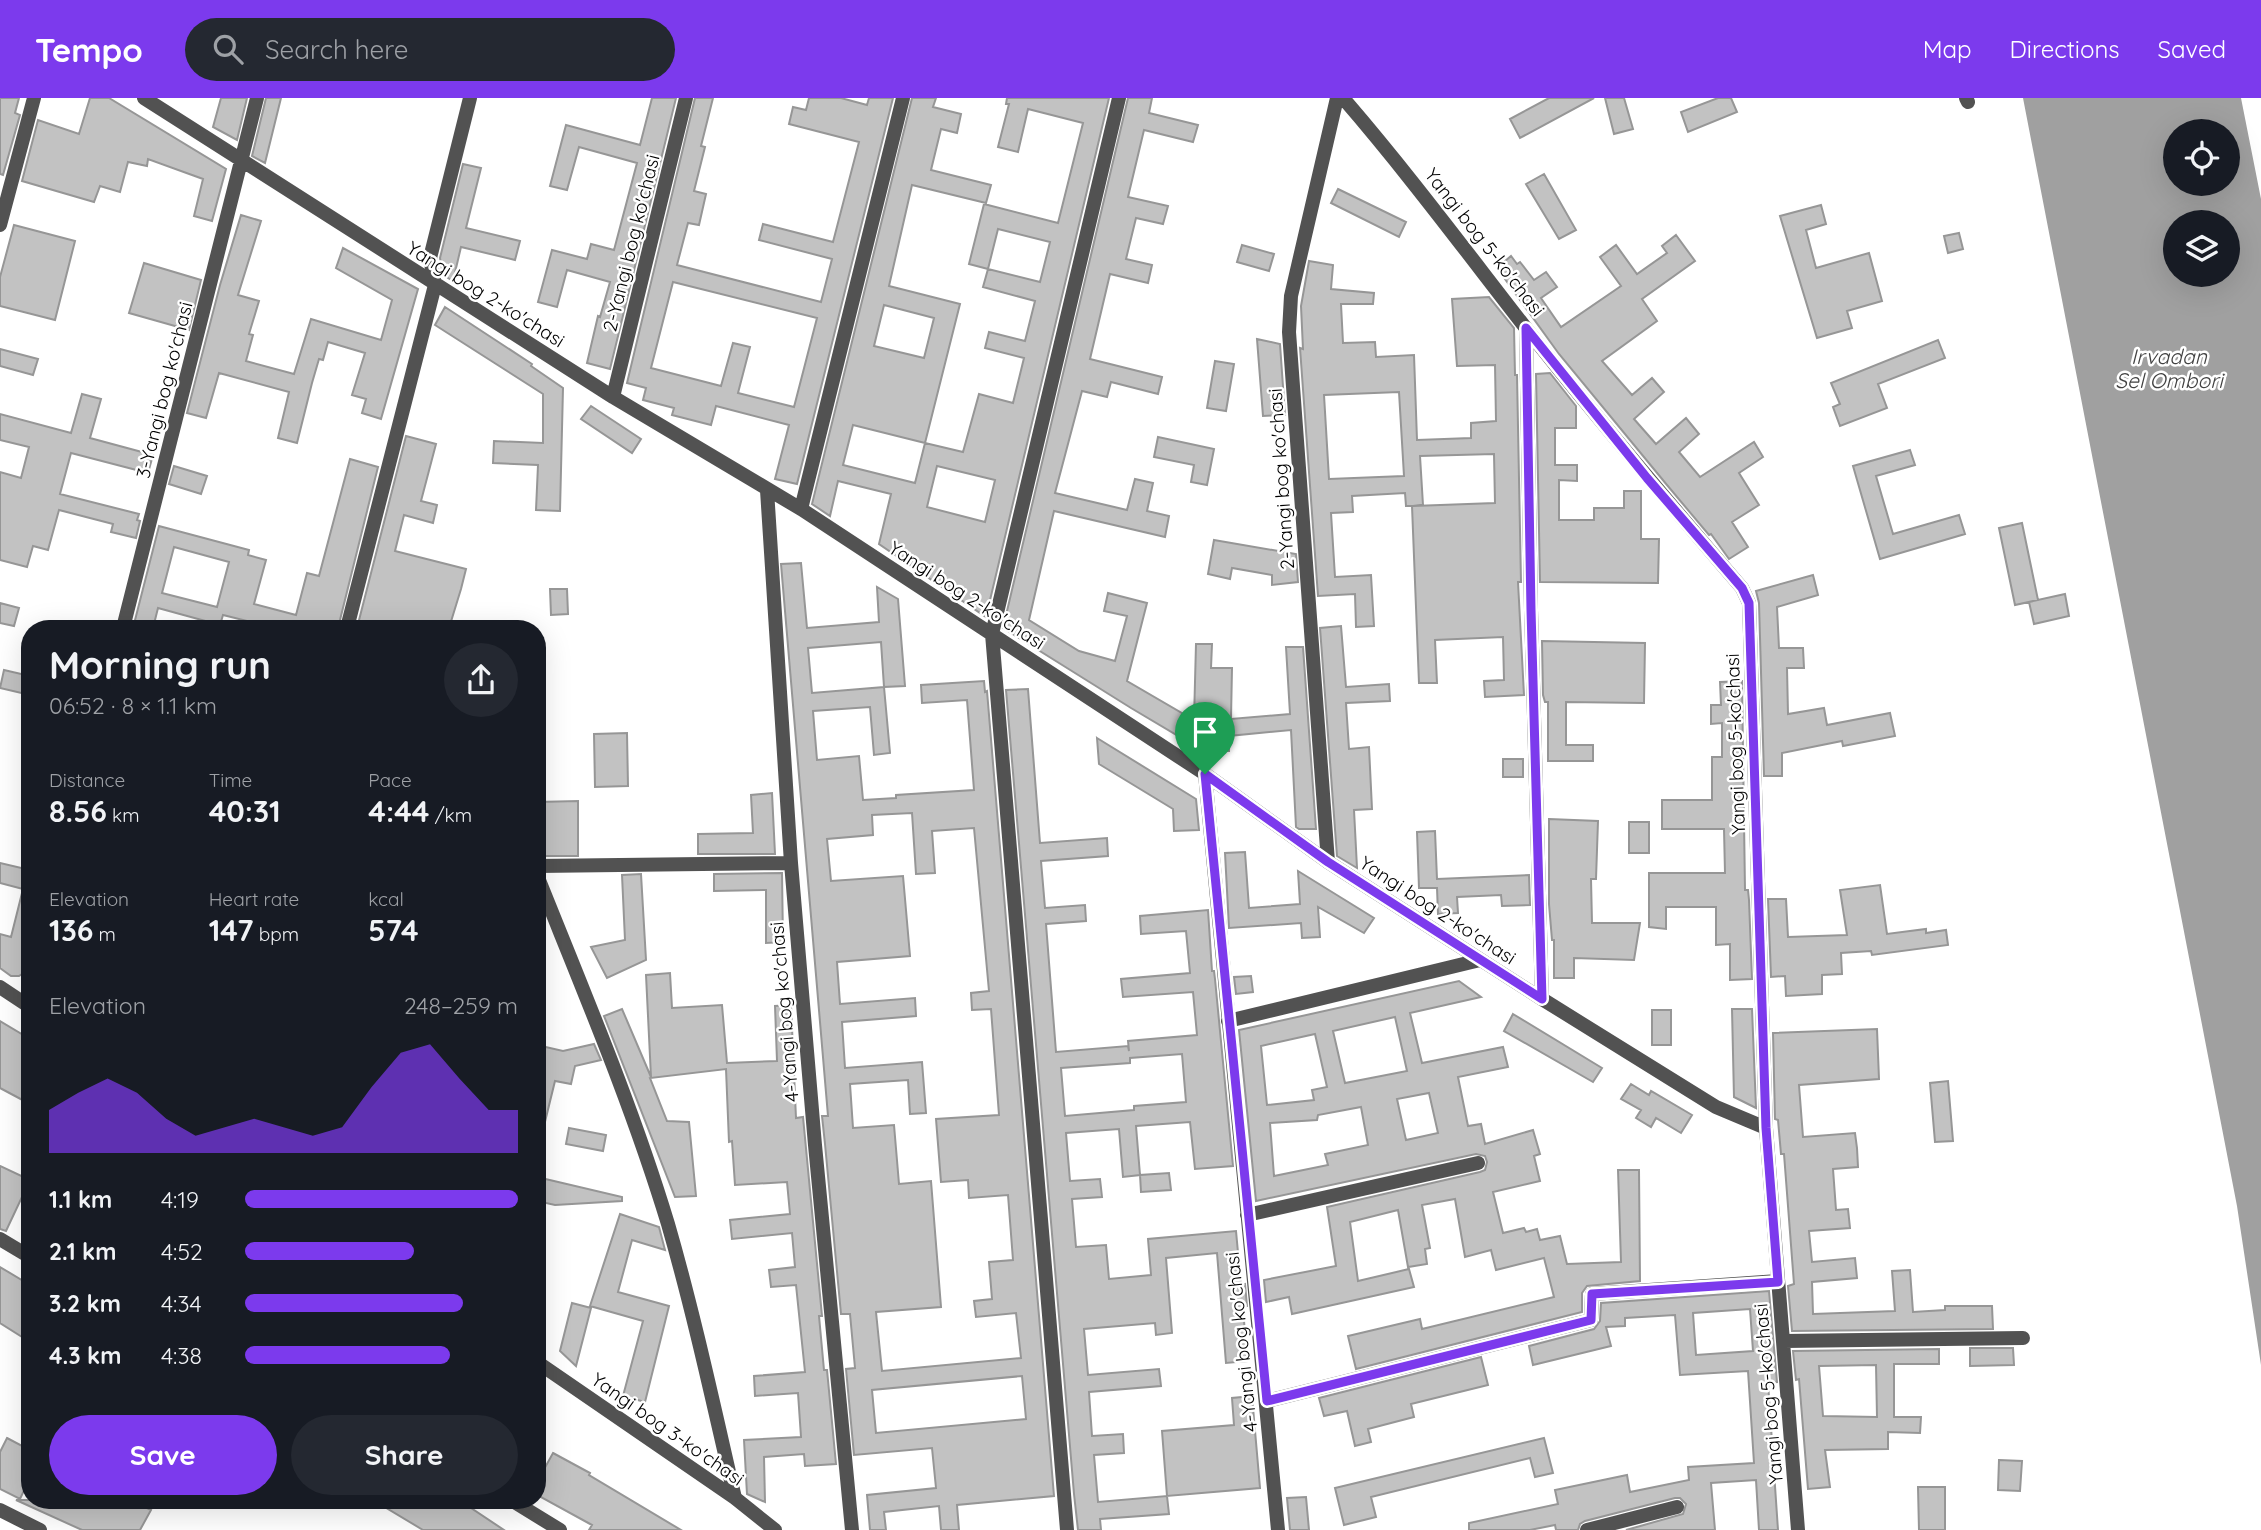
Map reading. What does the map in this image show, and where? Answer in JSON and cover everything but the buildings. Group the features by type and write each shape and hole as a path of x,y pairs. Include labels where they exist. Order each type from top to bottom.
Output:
{"street":[{"path":"0,225 34,98"},
{"name":"Yangi bog 2-koʼchasi","path":"144,98 613,397 801,509 1205,774 1328,862 1480,960 1716,1107 1766,1128"},
{"path":"241,162 257,98"},
{"path":"349,620 435,285 430,258 470,98"},
{"name":"2-Yangi bog koʼchasi","path":"613,397 686,98"},
{"path":"801,509 903,98"},
{"path":"1067,1530 992,634 1119,98"},
{"name":"2-Yangi bog koʼchasi","path":"1328,862 1289,332 1291,296 1337,98"},
{"name":"Yangi bog 5-koʼchasi","path":"1343,98 1400,164 1526,328 1647,478 1742,588 1749,603 1766,1128 1798,1530"},
{"name":"3-Yangi bog koʼchasi","path":"125,620 241,162"},
{"path":"1526,328 1542,999"},
{"name":"4-Yangi bog koʼchasi","path":"766,490 791,863 814,1145 852,1530"},
{"name":"4-Yangi bog koʼchasi","path":"1205,774 1278,1530"},
{"path":"546,866 791,863"},
{"path":"546,897 601,1034 657,1191 675,1251 735,1498"},
{"path":"1228,1021 1480,960"},
{"path":"0,986 21,1000"},
{"path":"1247,1215 1478,1163"},
{"path":"0,1239 21,1252"},
{"path":"1267,1401 1591,1320 1592,1294 1778,1282"},
{"path":"1784,1341 2023,1338"},
{"name":"Yangi bog 3-koʼchasi","path":"546,1368 735,1498 775,1530"},
{"path":"1587,1530 1677,1507"},
{"path":"526,1509 560,1530"},
{"path":"0,1510 40,1530"}],"water":[{"name":"Irvadan Sel Ombori","path":"2023,98 2241,98 2261,199 2261,1365 2237,1206"}],"route":[{"path":"1526,328 1647,478 1742,588 1749,603 1766,1128 1778,1282 1592,1294 1591,1320 1267,1401 1205,774 1328,862 1542,999 1526,328"}]}
